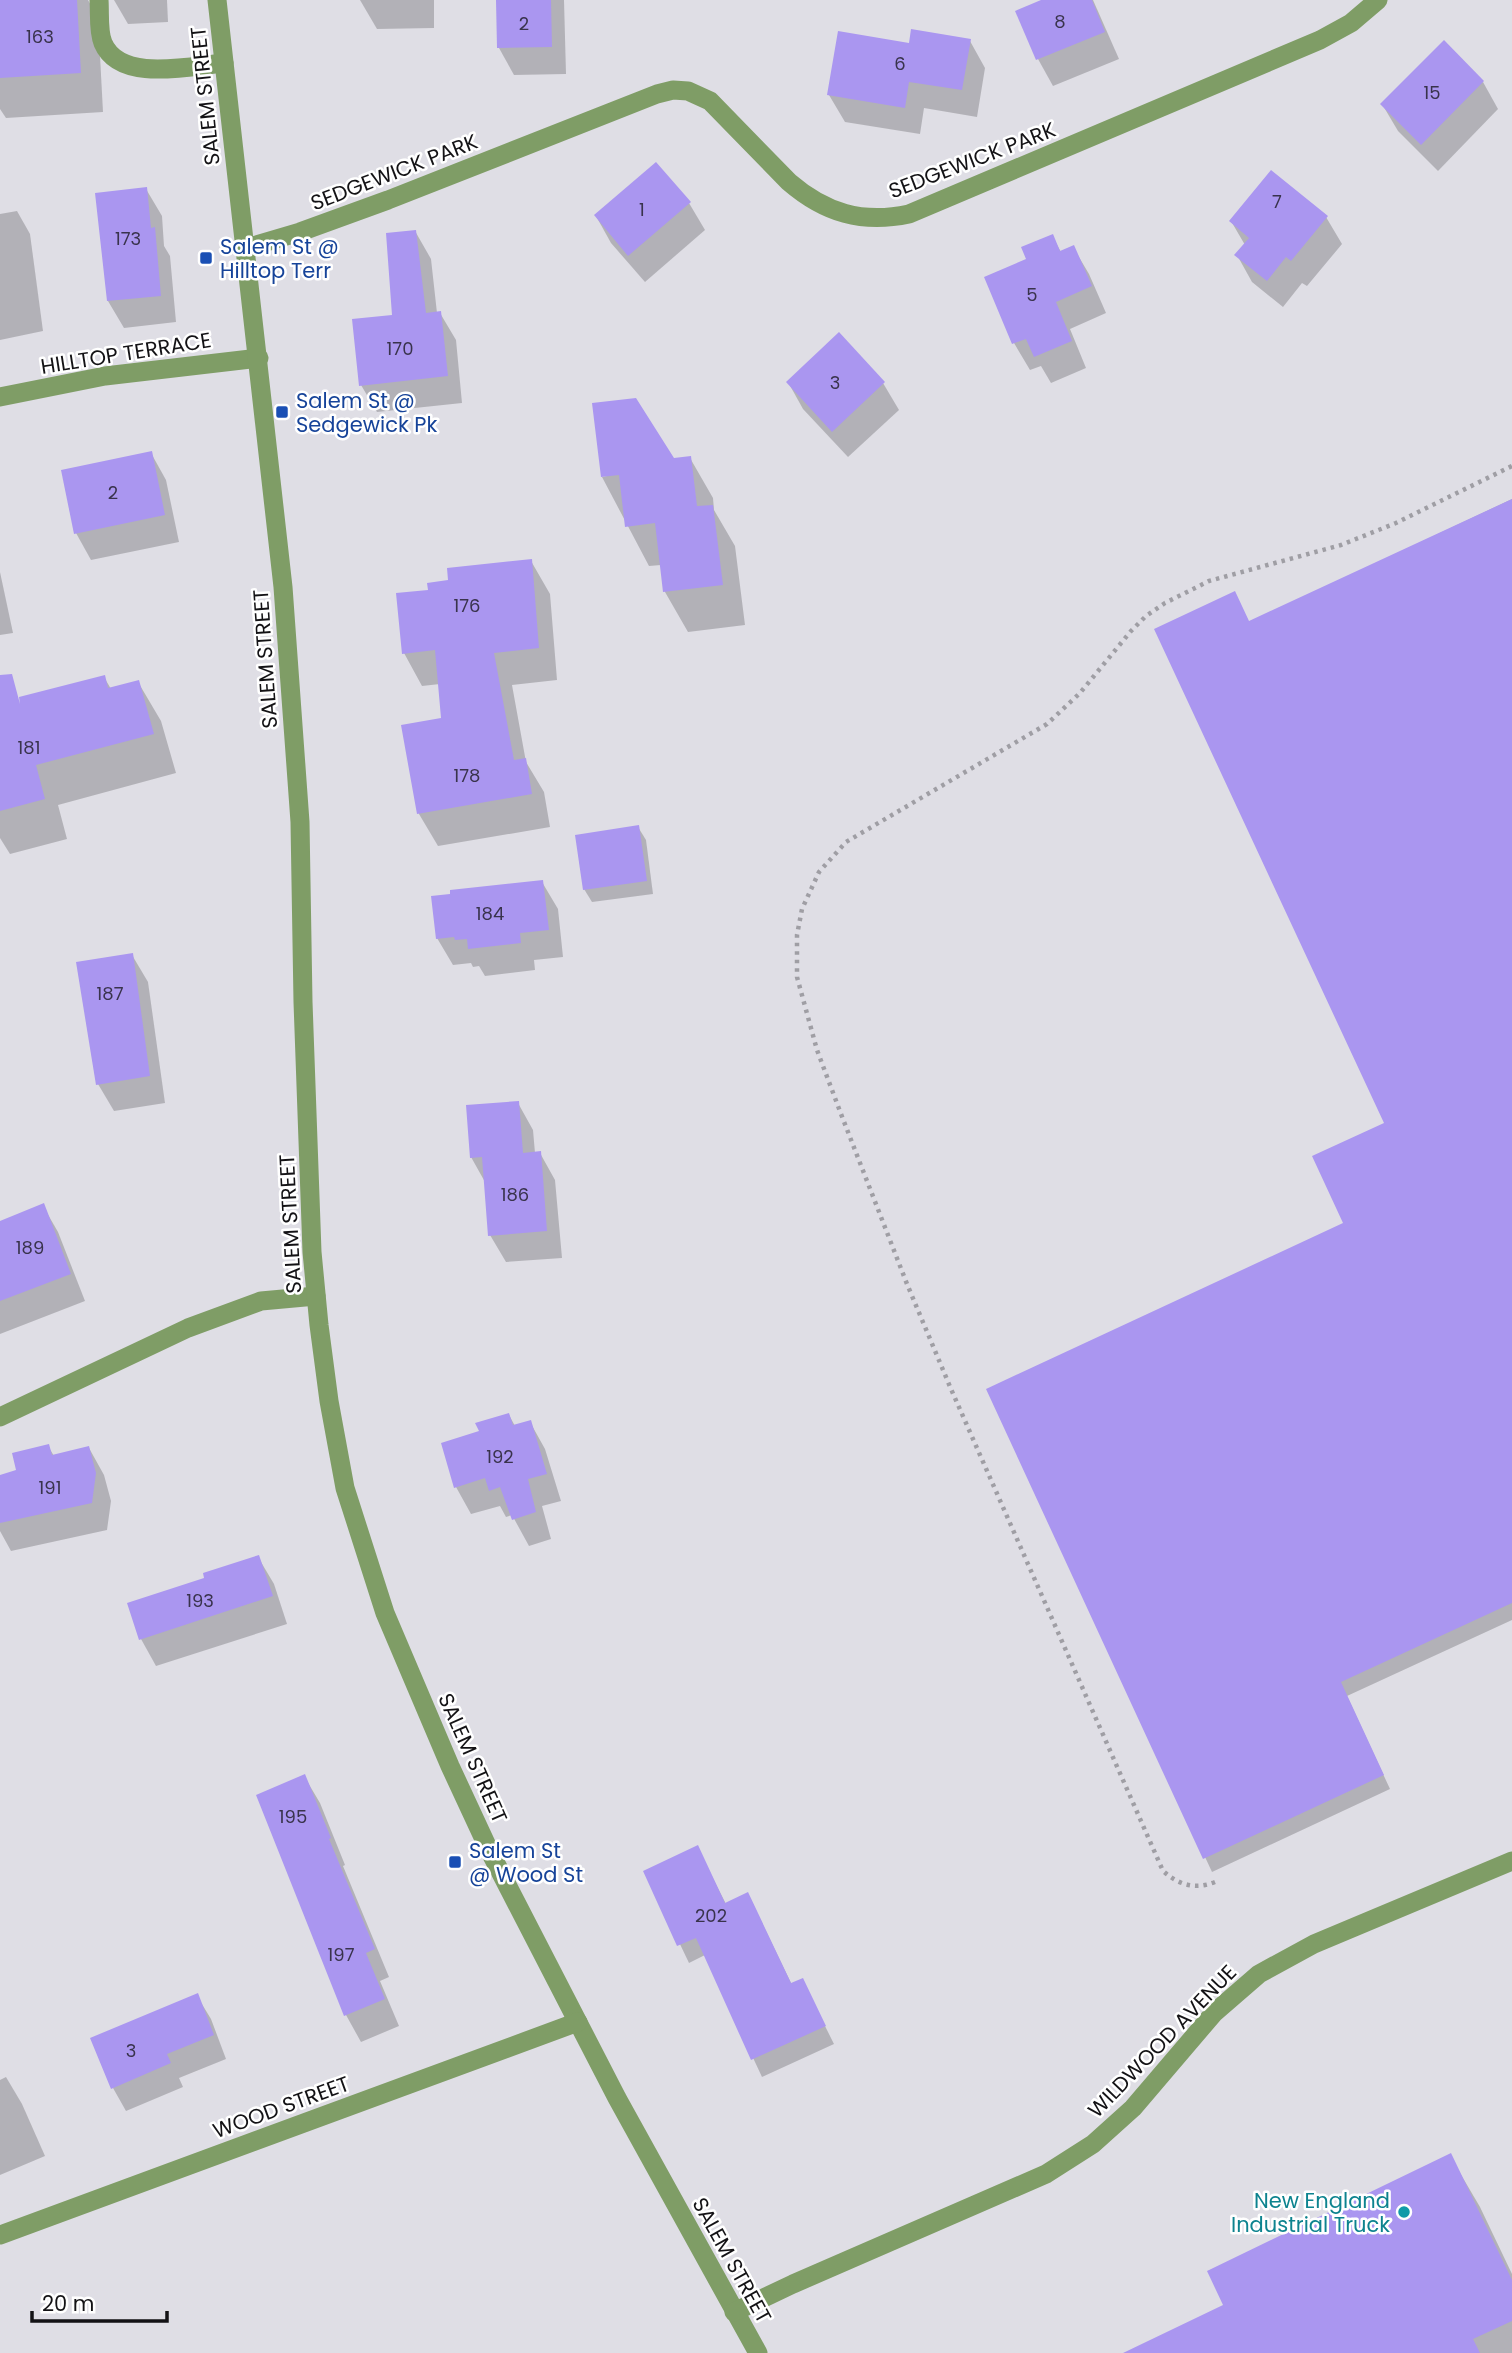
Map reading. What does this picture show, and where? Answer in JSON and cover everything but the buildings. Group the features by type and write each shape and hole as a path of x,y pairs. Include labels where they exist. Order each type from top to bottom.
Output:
{"street":[{"path":"99,0 102,39 109,53 121,64 144,69 224,63"},
{"name":"SALEM STREET","path":"217,0 283,587 300,822 312,1252 329,1401 345,1488 385,1613 489,1850 578,2022 758,2353"},
{"name":"SEDGEWICK PARK","path":"246,248 376,205 673,90 688,91 710,101 789,182 815,202 861,218 901,216 1320,40 1351,23 1378,0"},
{"name":"HILLTOP TERRACE","path":"0,397 106,376 259,358"},
{"path":"0,1417 188,1328 261,1301 316,1296"},
{"name":"WILDWOOD AVENUE","path":"734,2312 1045,2174 1093,2144 1112,2128 1158,2080 1214,2013 1259,1973 1314,1944 1512,1861"},
{"name":"WOOD STREET","path":"0,2235 578,2022"}],"path":[{"path":"1215,1882 1204,1886 1186,1886 1163,1871 907,1284 817,1050 797,976 797,935 803,909 819,873 846,842 1047,724 1080,693 1146,615 1209,581 1341,545 1396,523 1512,467"}],"place":[{"name":"Salem St @ Hilltop Terr","path":"206,258"},
{"name":"Salem St @ Sedgewick Pk","path":"282,412"},
{"name":"Salem St @ Wood St","path":"455,1862"},
{"name":"New England Industrial Truck","path":"1404,2212"}]}
